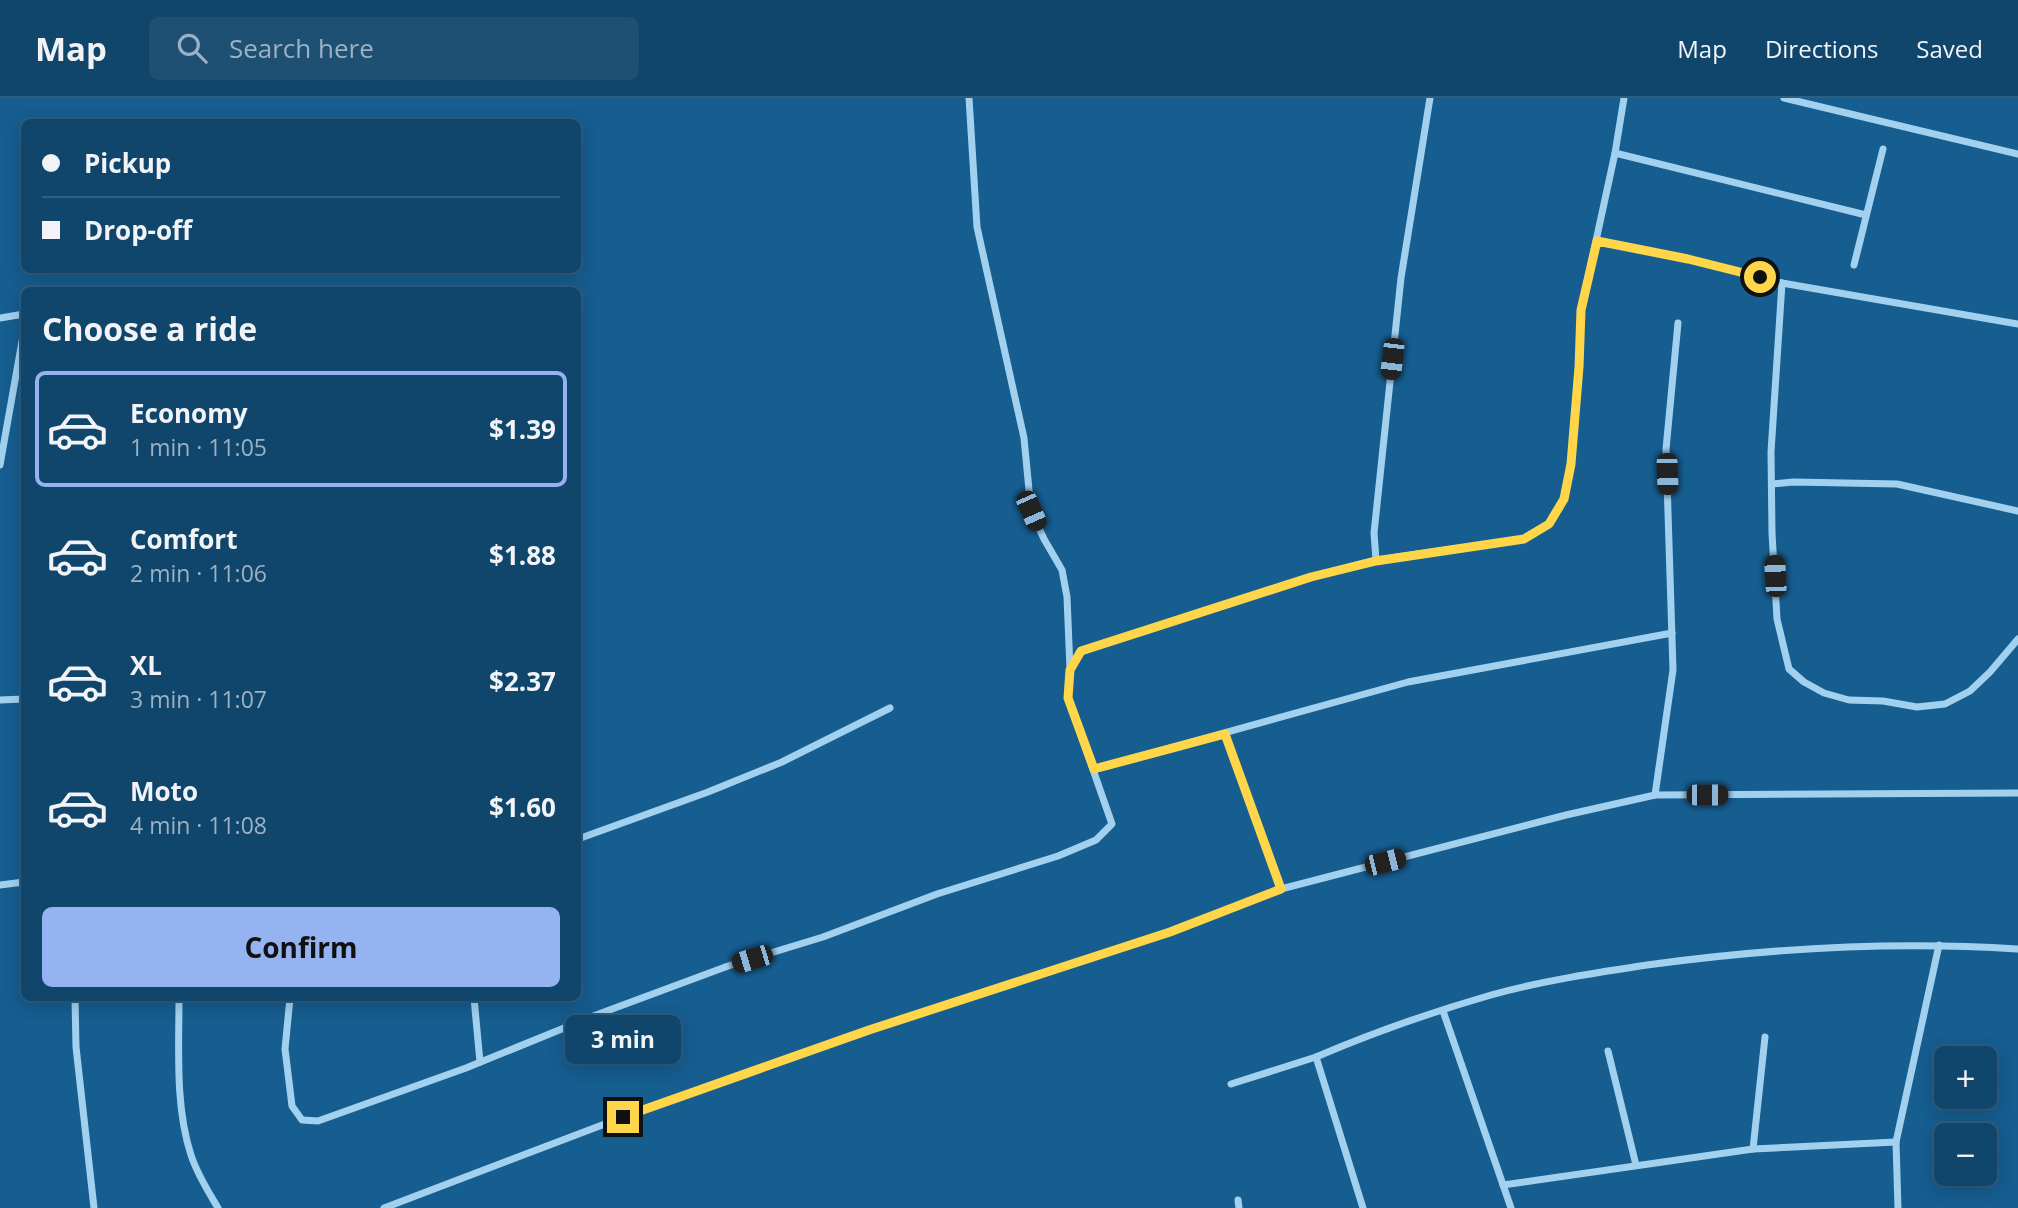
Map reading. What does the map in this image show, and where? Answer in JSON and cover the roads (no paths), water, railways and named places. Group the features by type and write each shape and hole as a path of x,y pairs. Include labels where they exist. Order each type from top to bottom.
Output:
{"street":[{"path":"289,1001 285,1049 292,1106 302,1120 318,1121 728,966 823,937 937,894 1058,856 1096,840 1112,824 1068,698 1070,670 1067,597 1062,570 1031,511 1024,438 977,227 969,98"},
{"path":"1376,561 1374,533 1401,278 1430,98"},
{"path":"1070,670 1081,651 1311,577 1376,561 1524,539 1549,524 1564,499 1571,464 1581,310 1615,153 1624,98"},
{"path":"1784,98 2018,153"},
{"path":"1854,264 1883,149"},
{"path":"1615,153 1866,215"},
{"path":"1597,241 1688,259 1782,283 2018,324"},
{"path":"1782,283 1772,484 1777,620 1789,668 1804,682 1824,693 1849,700 1917,707 1945,704 1970,691 2018,639"},
{"path":"0,318 21,314"},
{"path":"1655,796 1672,670 1666,449 1678,323"},
{"path":"0,465 21,347"},
{"path":"1772,484 1897,484 2018,511"},
{"path":"1094,769 1408,682 1672,633"},
{"path":"0,700 21,699"},
{"path":"581,838 782,762 890,708"},
{"path":"1225,734 1281,889"},
{"path":"384,1208 660,1103 869,1030 1170,932 1281,889 1566,815 1655,796 2018,793"},
{"path":"0,884 21,882"},
{"path":"1231,1084 1492,995 1591,974 1712,956 1902,944 2018,949"},
{"path":"1898,1208 1896,1142 1940,946"},
{"path":"75,1001 76,1046 93,1208"},
{"path":"179,1001 181,1101 186,1135 202,1183 218,1208"},
{"path":"474,1001 480,1062"},
{"path":"1443,1011 1511,1208"},
{"path":"1753,1149 1765,1037"},
{"path":"1608,1051 1636,1165"},
{"path":"1316,1057 1363,1208"},
{"path":"1503,1185 1753,1149 1896,1142"}]}
